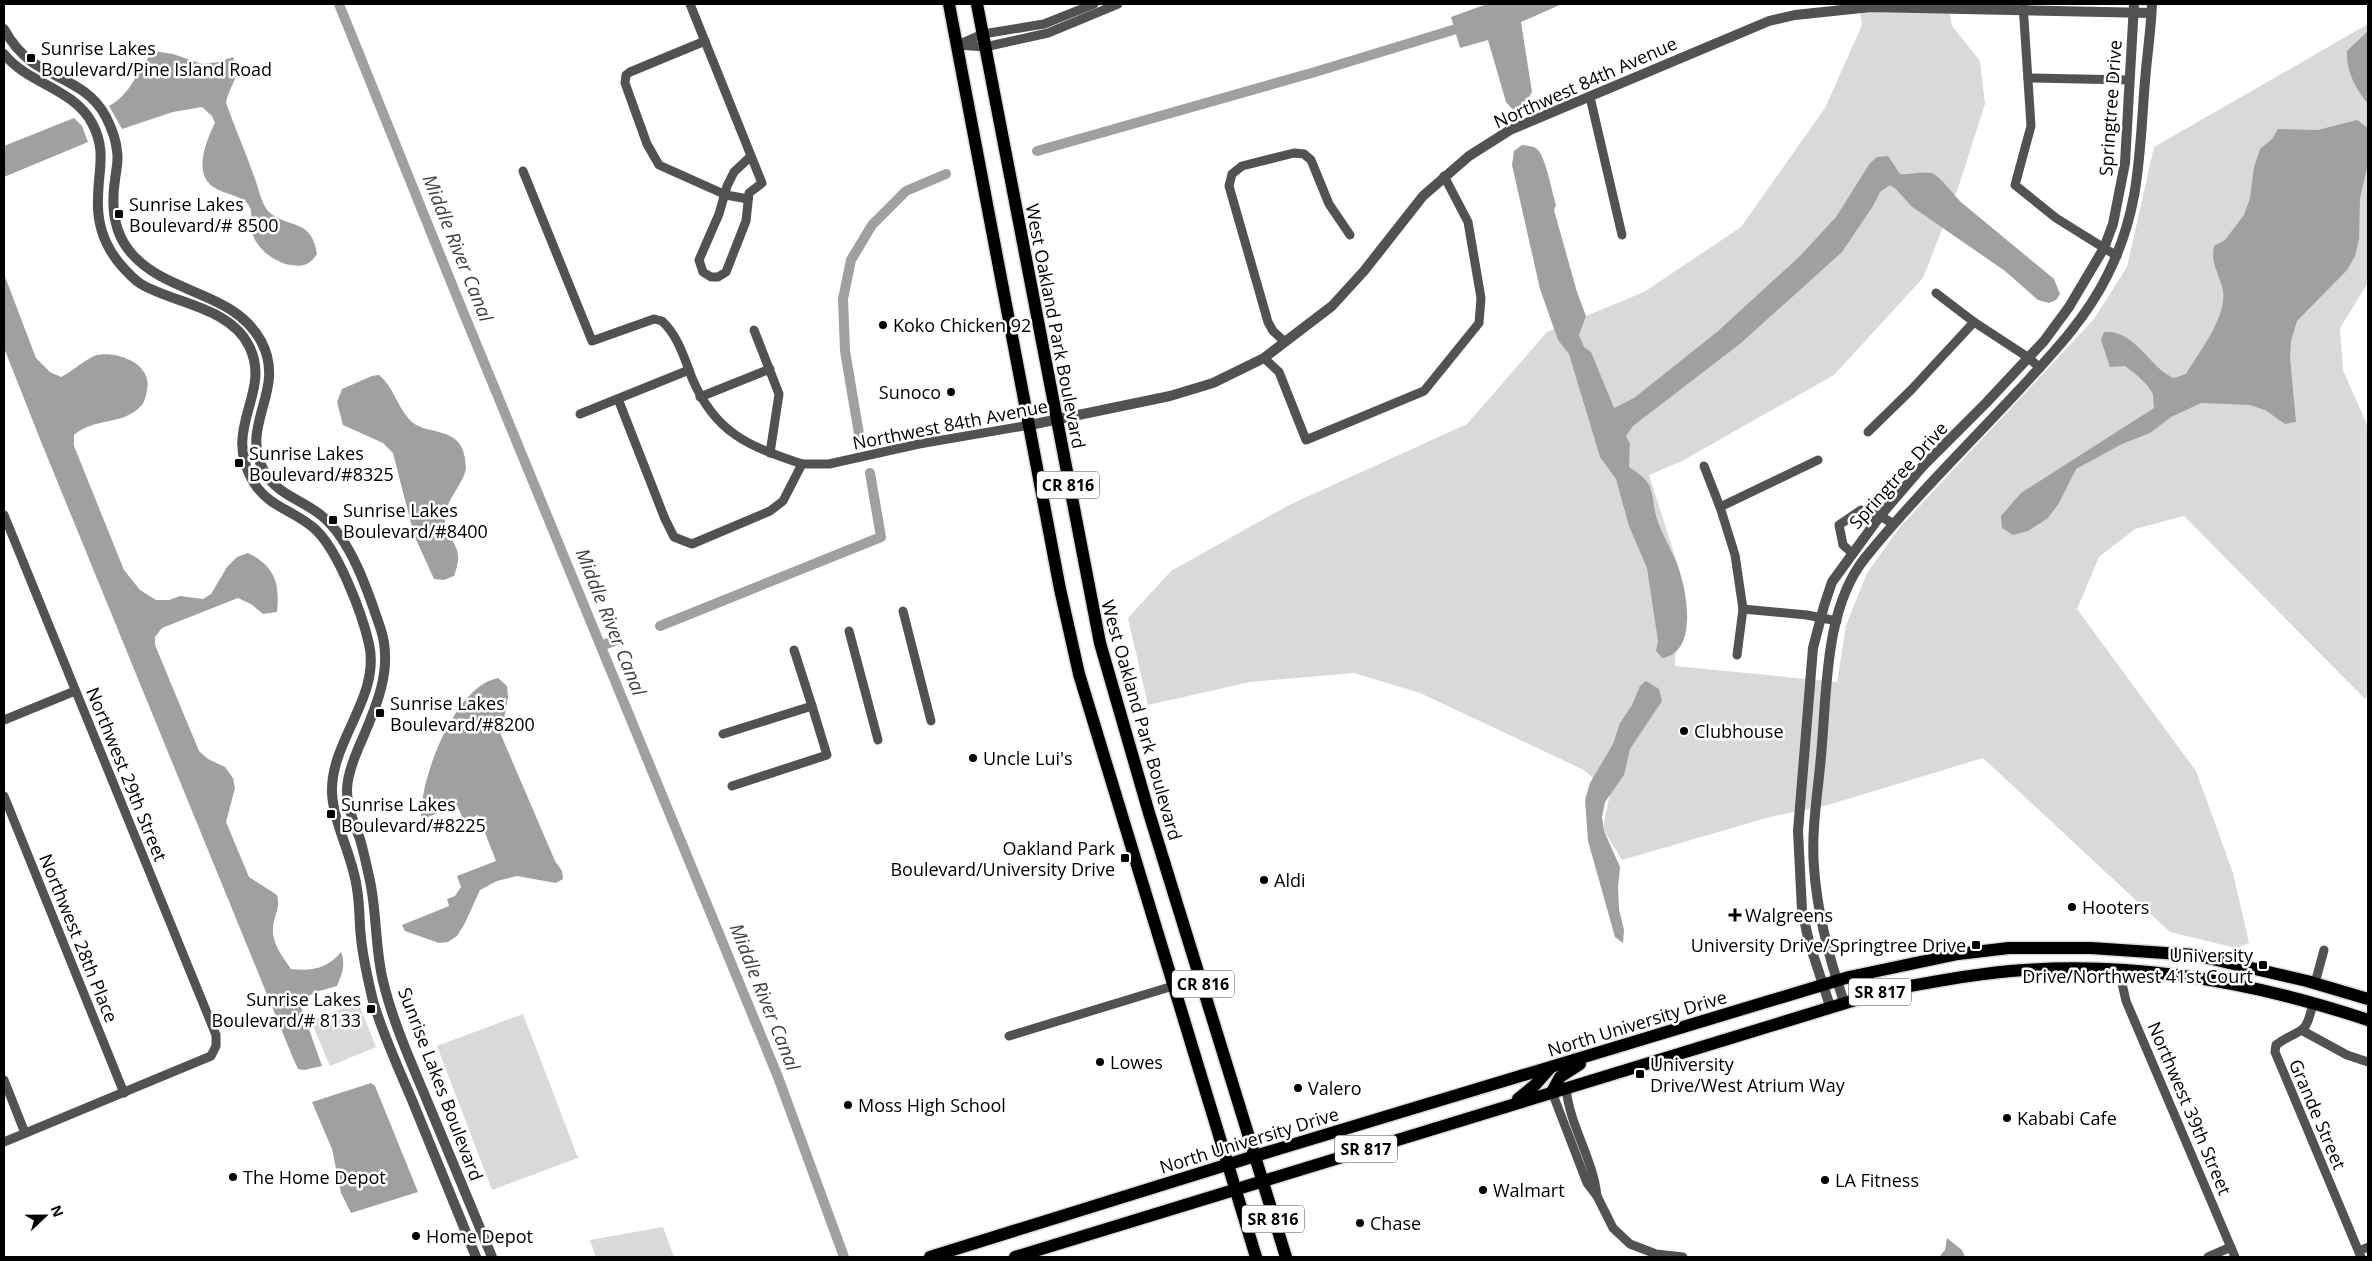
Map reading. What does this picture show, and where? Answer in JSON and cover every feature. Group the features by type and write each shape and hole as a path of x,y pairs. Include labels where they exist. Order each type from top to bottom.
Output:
{"main road":[{"name":"CR 816","path":"949,4 1064,608 1079,674 1229,1164"},
{"name":"West Oakland Park Boulevard","path":"977,4 1091,602 1110,682 1286,1257"},
{"name":"North University Drive","path":"930,1257 1255,1156 1822,985 1911,963 1958,954 2009,948 2090,948 2195,955 2311,982 2368,999"},
{"name":"SR 817","path":"1015,1257 1830,1006 1888,990 2024,970 2122,970 2206,978 2272,992 2368,1020"},
{"path":"2272,992 2281,988 2298,993 2311,982"},
{"path":"2318,1004 2331,995 2346,998 2354,995"},
{"path":"1552,1092 1560,1077 1567,1071 1603,1052"},
{"path":"1513,1104 1535,1085 1550,1068"},
{"name":"SR 816","path":"1229,1164 1256,1257"}],"street":[{"path":"690,4 762,183 749,193 746,222 726,272 718,277 711,277 703,272 699,260 726,195 727,186 734,172 751,156"},
{"path":"984,41 1044,24 1094,4"},
{"path":"957,45 1048,34 1118,4"},
{"name":"Northwest 84th Avenue","path":"524,171 592,341 654,319 662,320 676,338 700,397 729,432 755,448 802,464 829,464 919,444 1056,420 1170,396 1213,384 1264,358 1332,306 1364,271 1422,196 1470,156 1510,130 1722,39 1770,21 1796,14 1871,7 2151,8"},
{"path":"2023,8 2031,126 2015,185 2056,218 2117,256"},
{"name":"Springtree Drive","path":"1830,1006 1809,942 1802,910 1798,831 1809,684 1813,648 1821,618 1832,582 1880,516 1923,466 2029,358 2069,307 2104,248 2114,224 2125,163 2133,8"},
{"name":"Springtree Drive","path":"1844,1002 1823,929 1814,866 1814,828 1826,689 1837,621 1846,588 1859,567 1894,524 2040,368 2074,330 2093,302 2117,256 2127,231 2134,201 2143,126 2151,8"},
{"name":"Sunrise Lakes Boulevard","path":"4,29 15,46 28,59 85,91 104,112 112,129 118,154 113,192 114,219 116,228 128,251 140,264 158,276 232,308 253,328 266,350 270,372 270,384 255,439 258,459 268,477 277,487 321,514 331,524 346,546 359,574 382,634 385,665 379,696 352,764 346,787 348,801 366,862 373,894 378,955 390,1005 492,1257"},
{"path":"705,41 630,72 626,75 625,82 647,144 659,165 726,195 748,199"},
{"name":"Sunrise Lakes Boulevard","path":"4,54 17,67 75,102 90,120 98,135 101,152 102,169 97,200 99,220 107,244 119,263 141,284 227,322 240,333 249,346 256,368 256,379 241,438 246,467 254,483 274,505 314,528 326,542 334,553 362,622 371,653 370,668 364,695 338,759 333,778 334,808 358,889 361,942 376,1008 476,1257"},
{"path":"2028,78 2129,80"},
{"path":"1590,97 1622,235"},
{"path":"1285,342 1273,331 1268,322 1230,186 1232,174 1242,166 1294,153 1304,154 1311,160 1329,204 1350,235"},
{"path":"1264,358 1279,372 1306,440 1424,391 1479,323 1481,298 1468,222 1444,176"},
{"path":"1936,293 1974,322 2029,358 2040,368"},
{"path":"1868,432 1912,390 1974,322"},
{"path":"754,330 779,394 770,453"},
{"path":"700,397 770,369"},
{"path":"580,414 689,370"},
{"path":"618,399 665,519 674,536 682,541 692,544 770,511 783,502 802,464"},
{"path":"1720,507 1818,460"},
{"path":"1704,466 1720,507 1735,555 1743,609 1737,655"},
{"path":"1852,553 1843,545 1839,525 1862,510 1880,516 1894,524"},
{"name":"Northwest 29th Street","path":"4,515 216,1035 216,1046 211,1056 124,1093"},
{"path":"1743,609 1837,621"},
{"path":"903,611 931,721"},
{"path":"849,631 878,740"},
{"path":"732,786 826,755 794,650"},
{"path":"4,720 75,691"},
{"path":"723,734 812,706"},
{"name":"Northwest 28th Place","path":"4,796 124,1093"},
{"path":"2311,982 2324,950"},
{"name":"Northwest 39th Street","path":"2122,970 2121,979 2126,1001 2235,1257"},
{"path":"1009,1036 1173,986"},
{"name":"Grande Street","path":"2318,1004 2303,1031 2276,1045 2275,1052 2360,1254 2368,1247"},
{"path":"2303,1031 2347,1055 2368,1062"},
{"path":"4,1080 25,1133"},
{"path":"1566,1087 1567,1102 1595,1180 1597,1196"},
{"path":"1552,1092 1587,1183 1597,1196 1613,1228 1630,1244 1656,1254 1683,1257"},
{"path":"4,1142 124,1093"},
{"path":"2208,1257 2231,1247"}],"shaded area":[{"path":"1487,4 1562,4 1521,22 1532,92 1524,105 1513,110 1506,102 1488,40 1460,48 1451,17"},
{"path":"1859,4 1948,4 1952,26 1980,61 1985,104 1957,191 1923,278 1834,375 1682,461 1649,475 1680,572 1675,666 1837,682 1846,625 1867,573 1900,527 2094,319 2127,267 2154,147 2368,24 2368,283 2340,328 2343,370 2368,427 2368,697 2364,698 2184,516 2135,529 2099,557 2077,609 2196,771 2233,873 2249,943 2236,948 2170,932 1983,758 1828,805 1770,817 1622,860 1603,829 1610,793 1584,770 1420,693 1354,673 1250,682 1148,705 1128,618 1171,571 1289,505 1467,424 1547,332 1644,292 1741,227 1825,108 1862,25"},
{"path":"2368,31 2368,104 2352,79 2347,51"},
{"path":"154,51 173,54 202,64 219,62 233,57 238,70 226,103 266,208 275,216 297,225 310,234 317,254 309,263 299,266 285,264 262,250 252,233 251,210 247,203 240,198 215,188 208,182 204,175 203,157 215,123 212,116 202,107 173,112 122,129 109,106 124,95"},
{"path":"74,118 82,126 88,142 4,177 4,146"},
{"path":"2357,120 2368,128 2368,164 2360,198 2359,239 2355,256 2347,270 2297,321 2291,341 2290,357 2296,422 2285,424 2265,410 2250,405 2201,403 2171,417 2150,433 2122,444 2076,469 2059,503 2048,518 2028,531 2013,535 2002,528 2001,516 2021,493 2154,408 2153,394 2139,377 2125,366 2110,367 2101,340 2104,332 2115,333 2125,337 2157,367 2174,378 2186,374 2211,334 2221,312 2223,291 2214,264 2214,246 2225,240 2244,215 2250,198 2254,167 2260,149 2272,139 2278,129 2318,130"},
{"path":"1522,145 1531,146 1538,150 1544,161 1556,205 1554,210 1577,292 1586,316 1579,335 1584,347 1591,352 1614,408 1634,398 1717,332 1800,256 1836,217 1870,163 1877,157 1888,156 1900,174 1931,173 1935,175 1962,203 2054,279 2060,294 2056,300 2049,303 2038,300 2005,271 1911,206 1896,189 1890,185 1880,192 1873,206 1842,252 1741,343 1633,426 1626,436 1630,444 1629,467 1643,477 1649,485 1657,519 1677,564 1684,589 1687,618 1686,633 1681,645 1674,654 1662,658 1656,651 1658,641 1647,568 1629,526 1616,479 1600,457 1569,354 1558,340 1540,289 1512,165 1514,151"},
{"path":"4,274 36,358 50,372 61,377 93,357 105,354 124,357 139,366 145,373 147,381 146,396 142,405 135,412 82,429 74,435 74,446 124,570 140,590 156,600 169,600 180,596 203,599 211,594 227,567 237,557 248,553 264,564 274,577 278,593 277,612 263,614 251,604 238,598 162,628 155,637 155,645 199,751 208,759 225,767 233,778 235,788 226,822 249,877 277,895 278,905 273,925 273,935 282,956 291,969 306,970 325,965 336,958 341,952 343,965 337,986 316,992 303,999 301,1007 322,1066 304,1070 298,1069 293,1058 42,444 4,348"},
{"path":"379,375 388,385 409,419 423,428 449,435 462,447 466,469 461,482 449,502 445,515 445,522 458,552 457,566 454,576 444,580 434,579 414,535 393,453 383,443 343,425 337,402 342,389 372,376"},
{"path":"498,678 507,686 508,697 501,735 555,861 562,871 563,879 556,883 517,876 497,881 480,890 457,936 448,942 439,943 405,931 402,925 449,906 447,899 455,896 461,887 457,876 496,861 478,815 464,821 457,805 421,820 426,782 442,737 454,716 467,698 482,685"},
{"path":"1646,681 1659,689 1662,701 1630,749 1624,775 1605,802 1602,817 1604,831 1620,867 1618,887 1619,909 1624,930 1623,943 1615,937 1588,841 1585,800 1590,783 1613,744 1620,723 1632,705 1640,686"},
{"path":"358,1002 376,1047 330,1066 311,1021"},
{"path":"523,1014 578,1158 492,1190 437,1046"},
{"path":"371,1083 375,1086 418,1192 351,1213 341,1193 332,1149 312,1102"},
{"path":"663,1227 674,1257 596,1257 590,1240"},
{"path":"1947,1238 1962,1250 1965,1257 1939,1257 1945,1250"}],"waterway":[{"name":"Middle River Canal","path":"339,4 455,292 778,1077 844,1257"},
{"path":"1037,151 1315,72 1466,26"},
{"path":"859,434 845,351 843,299 851,260 872,225 906,191 946,174"},
{"path":"660,626 881,537 870,473"},
{"path":"601,646 616,640"}],"place":[{"name":"Sunrise Lakes Boulevard/Pine Island Road","path":"31,58"},
{"name":"Sunrise Lakes Boulevard/# 8500","path":"119,214"},
{"name":"Koko Chicken 92","path":"883,325"},
{"name":"Sunoco","path":"951,392"},
{"name":"Sunrise Lakes Boulevard/#8325","path":"239,463"},
{"name":"Sunrise Lakes Boulevard/#8400","path":"333,520"},
{"name":"Sunrise Lakes Boulevard/#8200","path":"380,713"},
{"name":"Clubhouse","path":"1684,731"},
{"name":"Uncle Lui's","path":"973,758"},
{"name":"Sunrise Lakes Boulevard/#8225","path":"331,814"},
{"name":"Oakland Park Boulevard/University Drive","path":"1125,858"},
{"name":"Aldi","path":"1264,880"},
{"name":"Hooters","path":"2072,907"},
{"name":"Walgreens","path":"1735,915"},
{"name":"University Drive/Springtree Drive","path":"1976,945"},
{"name":"University Drive/Northwest 41st Court","path":"2263,965"},
{"name":"Sunrise Lakes Boulevard/# 8133","path":"371,1009"},
{"name":"Lowes","path":"1100,1062"},
{"name":"University Drive/West Atrium Way","path":"1640,1074"},
{"name":"Valero","path":"1298,1088"},
{"name":"Moss High School","path":"848,1105"},
{"name":"Kababi Cafe","path":"2007,1118"},
{"name":"The Home Depot","path":"233,1177"},
{"name":"LA Fitness","path":"1825,1180"},
{"name":"Walmart","path":"1483,1190"},
{"name":"Chase","path":"1360,1223"},
{"name":"Home Depot","path":"416,1236"}]}
